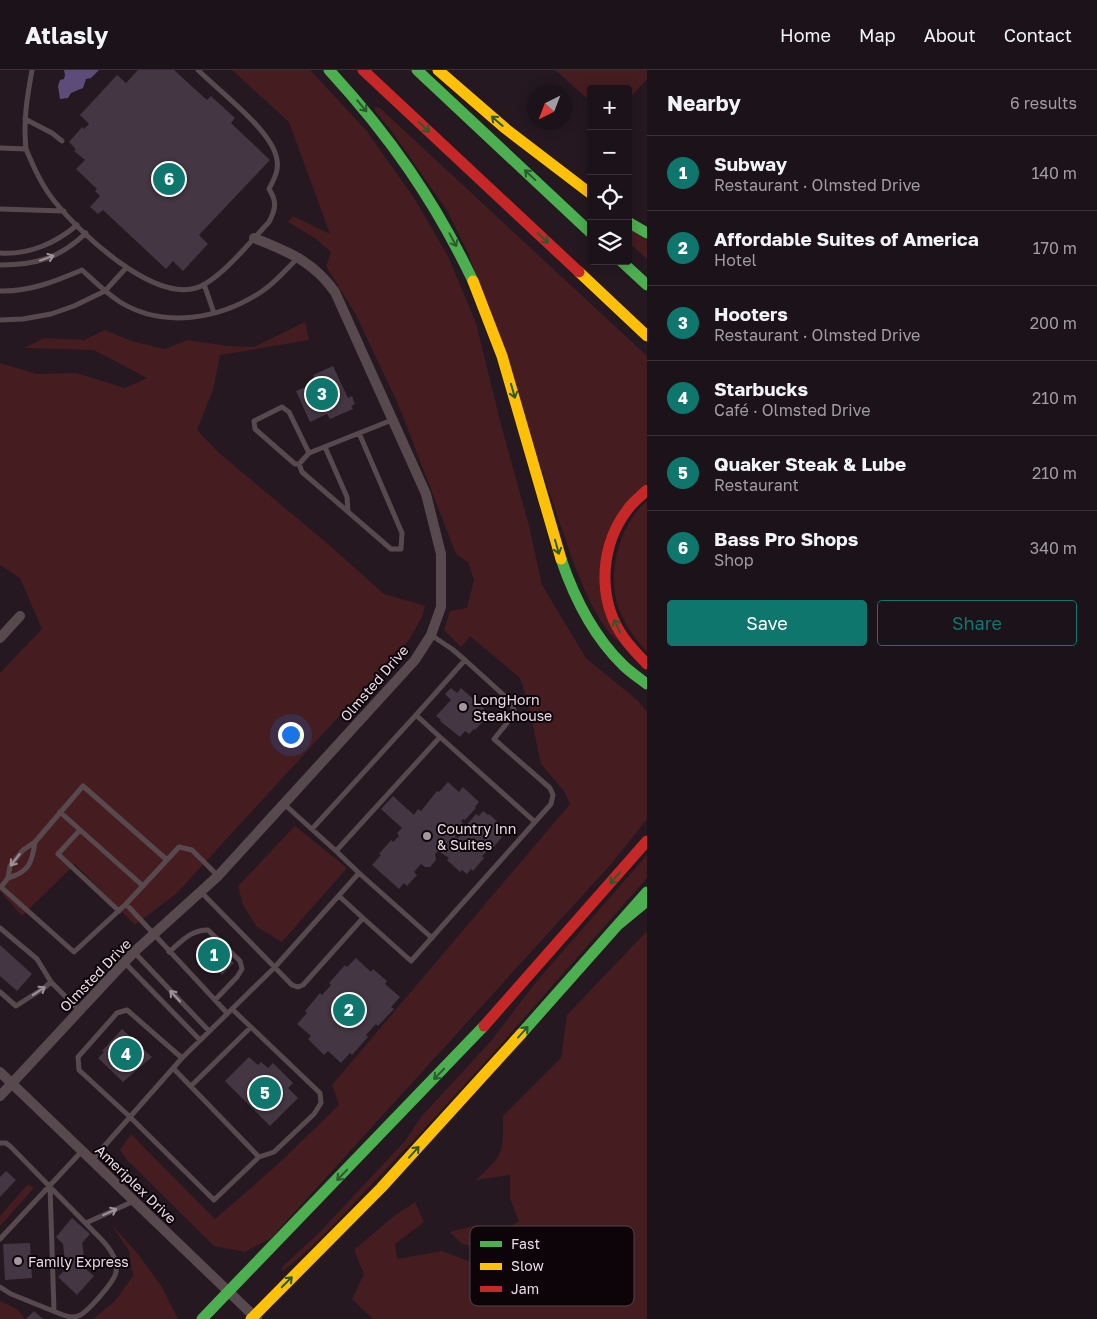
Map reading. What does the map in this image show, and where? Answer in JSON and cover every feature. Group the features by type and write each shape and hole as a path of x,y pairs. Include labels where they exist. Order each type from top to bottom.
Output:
{"main road":[{"path":"329,70 371,117 406,163 439,214 455,243 482,301 499,346 559,554 574,594 584,614 602,640 622,663 645,684"},
{"path":"363,70 647,336"},
{"path":"417,70 587,229"},
{"path":"438,70 506,129 587,191"},
{"path":"632,225 647,234"},
{"path":"625,265 647,285"},
{"path":"647,490 628,509 615,531 607,554 604,585 609,607 617,628 630,648 647,664"},
{"path":"202,1319 477,1034 647,841"},
{"path":"254,1318 381,1188 647,892"},
{"path":"618,924 647,901"}],"street":[{"name":"Olmsted Drive","path":"0,1096 124,962 202,893 414,660 431,635 441,607 441,554 426,494 335,292 324,277 310,265 254,238"},
{"path":"0,638 20,616"},
{"name":"Ameriplex Drive","path":"0,1072 254,1318"}],"lane":[{"path":"32,70 24,111 24,130 26,149 37,176 56,202 86,234 126,268 145,279 169,288 195,288 215,277 269,222 274,213 276,203 269,189 277,172 278,161 274,146 262,130 198,70"},
{"path":"25,119 62,141"},
{"path":"0,148 26,149"},
{"path":"0,209 64,211"},
{"path":"0,253 27,251 48,245 63,237 77,224"},
{"path":"0,265 15,265 38,261 55,255 71,248 86,234"},
{"path":"0,291 31,288 54,282 82,270 105,291 122,303 148,313 175,318 196,318 214,314 245,302 263,290 298,258"},
{"path":"0,320 23,319 51,314 105,291 126,268"},
{"path":"204,284 214,314"},
{"path":"309,454 289,412 282,407 254,421 255,429 298,464 302,472 391,549 401,549 402,532 360,433"},
{"path":"298,464 309,454 392,420"},
{"path":"325,447 347,497 348,511"},
{"path":"339,896 411,961 551,804 553,795 550,788 494,739 512,718 514,710 509,700 452,649 431,635"},
{"path":"312,829 465,660"},
{"path":"416,715 535,822"},
{"path":"336,851 440,737"},
{"path":"166,860 83,786 36,842 23,850 10,866 8,878 1,887 74,952 119,911 179,847 192,850 218,876"},
{"path":"284,804 432,938"},
{"path":"60,812 143,886"},
{"path":"80,830 58,854 119,911"},
{"path":"8,878 20,874 33,860 36,842"},
{"path":"92,1160 182,1058 274,968 359,873"},
{"path":"202,893 274,968 292,985 298,987 303,985 364,918"},
{"path":"126,904 227,1013"},
{"path":"0,928 37,959 51,982 80,1010"},
{"path":"170,952 190,934 199,930 208,930 240,961 242,969 237,977 215,1000"},
{"path":"134,952 209,1031"},
{"path":"124,962 200,1040"},
{"path":"0,992 16,1006 51,982"},
{"path":"182,1058 126,1010 117,1013 78,1057 79,1070 129,1116 214,1200 259,1157 274,1152 314,1114 320,1103 320,1093 232,1008"},
{"path":"190,1086 251,1027"},
{"path":"173,1068 259,1157"},
{"path":"0,1143 6,1143 11,1147 50,1185 110,1249 114,1258 116,1273 113,1280 83,1314 71,1317 11,1294 0,1287"},
{"path":"0,1239 82,1151"},
{"path":"50,1185 54,1311"},
{"path":"86,1223 134,1201"}],"shaded area":[{"path":"64,70 99,70 91,78 86,79 83,88 71,93 68,98 60,99 58,86 60,80 64,79"},
{"path":"232,70 310,70 366,130 414,198 448,256 476,323 500,421 529,526 542,585 586,658 637,700 647,712 647,819 612,863 271,1238 245,1252 214,1246 128,1161 120,1150 131,1134 215,1219 276,1166 339,1105 332,1085 570,804 564,791 541,764 528,702 520,678 470,636 461,647 444,630 450,611 467,608 474,580 468,562 456,554 398,404 356,315 326,266 331,252 316,239 288,222 293,216 330,234 289,122"},
{"path":"555,70 647,70 647,79 632,96 632,85 587,85 587,98"},
{"path":"375,107 380,108 647,356 647,482 605,538 618,642 597,615 573,562 469,255 448,212 391,130 375,111"},
{"path":"632,231 647,240 647,259 632,246"},
{"path":"305,322 309,340 220,355 213,390 197,430 219,453 328,544 384,594 425,606 422,617 409,640 177,893 135,925 75,864 22,916 0,891 0,673 42,629 20,578 0,565 0,363 37,374 76,373 125,388 147,378 94,350 24,348 44,338 84,340 105,330 131,341 165,349 188,340 227,346 254,347"},
{"path":"647,501 647,652 634,636 622,616 617,603 614,576 618,548 623,534"},
{"path":"295,826 347,868 282,942 257,927 243,905 238,886"},
{"path":"647,855 647,878 423,1130 325,1234 283,1271 281,1269 284,1265 318,1234 405,1141 421,1117 491,1041 536,982"},
{"path":"647,931 647,1319 373,1319 352,1299 364,1274 354,1250 394,1216 415,1202 424,1222 395,1244 397,1259 442,1251 470,1260 470,1306 634,1306 634,1226 512,1226 519,1221 510,1199 510,1175 476,1180 500,1153 503,1138 503,1116 561,1058 567,1015"},
{"path":"28,1184 34,1188 0,1226 0,1216"},
{"path":"111,1224 138,1254 162,1287 178,1319 93,1319 115,1301 133,1276 129,1251"},
{"path":"470,1227 470,1246 461,1243 450,1232"},
{"path":"0,1301 17,1309 25,1319 0,1319"}],"building":[{"path":"138,70 174,70 207,100 211,96 235,118 231,123 270,160 199,235 208,244 183,271 173,261 166,269 103,210 98,214 90,207 100,196 95,191 97,189 76,169 85,160 74,151 76,149 69,142 82,127 84,129 89,124 80,115 117,75 126,83"},
{"path":"333,366 348,398 352,396 355,404 351,406 353,409 330,419 327,414 310,422 296,391 313,384 312,381 315,380 313,375"},
{"name":"LongHorn Steakhouse","path":"451,688 457,693 461,688 490,714 475,730 469,734 465,731 460,737 436,716 451,700 445,694"},
{"name":"Country Inn & Suites","path":"448,782 459,792 463,787 479,802 465,820 461,821 463,823 453,834 458,838 476,814 479,816 483,811 489,814 505,831 491,850 489,849 482,856 484,858 473,871 471,869 467,874 462,870 460,872 447,860 449,858 438,851 435,854 436,860 430,867 425,867 421,864 414,872 417,875 407,886 404,883 399,889 372,865 391,840 393,842 399,836 397,833 402,828 381,809 393,796 414,815 418,809 421,811 437,791 439,792"},
{"path":"211,940 234,963 222,975 211,963 208,966 203,962 206,959 199,952 199,949"},
{"path":"0,945 32,974 17,991 0,976"},
{"path":"356,958 371,972 373,969 387,981 385,984 400,997 391,1007 394,1009 378,1026 376,1024 366,1035 368,1037 352,1055 350,1053 341,1063 328,1051 324,1055 308,1039 311,1036 297,1024 307,1013 305,1011 320,993 322,995 331,985 329,983 345,965 347,967"},
{"path":"122,1029 152,1057 123,1082 98,1058"},
{"path":"249,1057 258,1065 261,1062 268,1068 273,1063 293,1083 288,1088 298,1098 270,1126 225,1081"},
{"path":"6,1171 16,1180 0,1197 0,1177"},
{"path":"72,1218 90,1234 82,1243 86,1269 94,1276 77,1295 58,1277 66,1269 63,1244 56,1237"},
{"name":"Family Express","path":"30,1243 32,1278 5,1280 3,1244"},
{"path":"34,1311 43,1319 26,1319"}],"traffic: fast":[{"path":"329,70 391,144 427,196 473,281"},
{"path":"417,70 587,229"},
{"path":"632,224 647,233"},
{"path":"625,265 647,285"},
{"path":"561,559 578,602 602,642 623,665 647,684"},
{"path":"521,1034 647,892"},
{"path":"619,924 647,901"},
{"path":"202,1319 484,1026"}],"traffic: slow":[{"path":"438,70 506,129 587,191"},
{"path":"579,272 647,336"},
{"path":"473,281 502,356 561,559"},
{"path":"251,1319 381,1188 521,1034"}],"traffic: jam":[{"path":"363,70 579,272"},
{"path":"647,490 630,506 619,523 612,538 605,569 605,586 613,617 626,641 647,664"},
{"path":"484,1026 647,841"}],"place":[{"name":"Bass Pro Shops","path":"169,179"},
{"name":"Hooters","path":"322,394"},
{"name":"LongHorn Steakhouse","path":"463,707"},
{"name":"Country Inn & Suites","path":"427,836"},
{"name":"Subway","path":"214,955"},
{"name":"Affordable Suites of America","path":"349,1010"},
{"name":"Starbucks","path":"126,1054"},
{"name":"Quaker Steak & Lube","path":"265,1093"},
{"name":"Family Express","path":"18,1261"}]}
